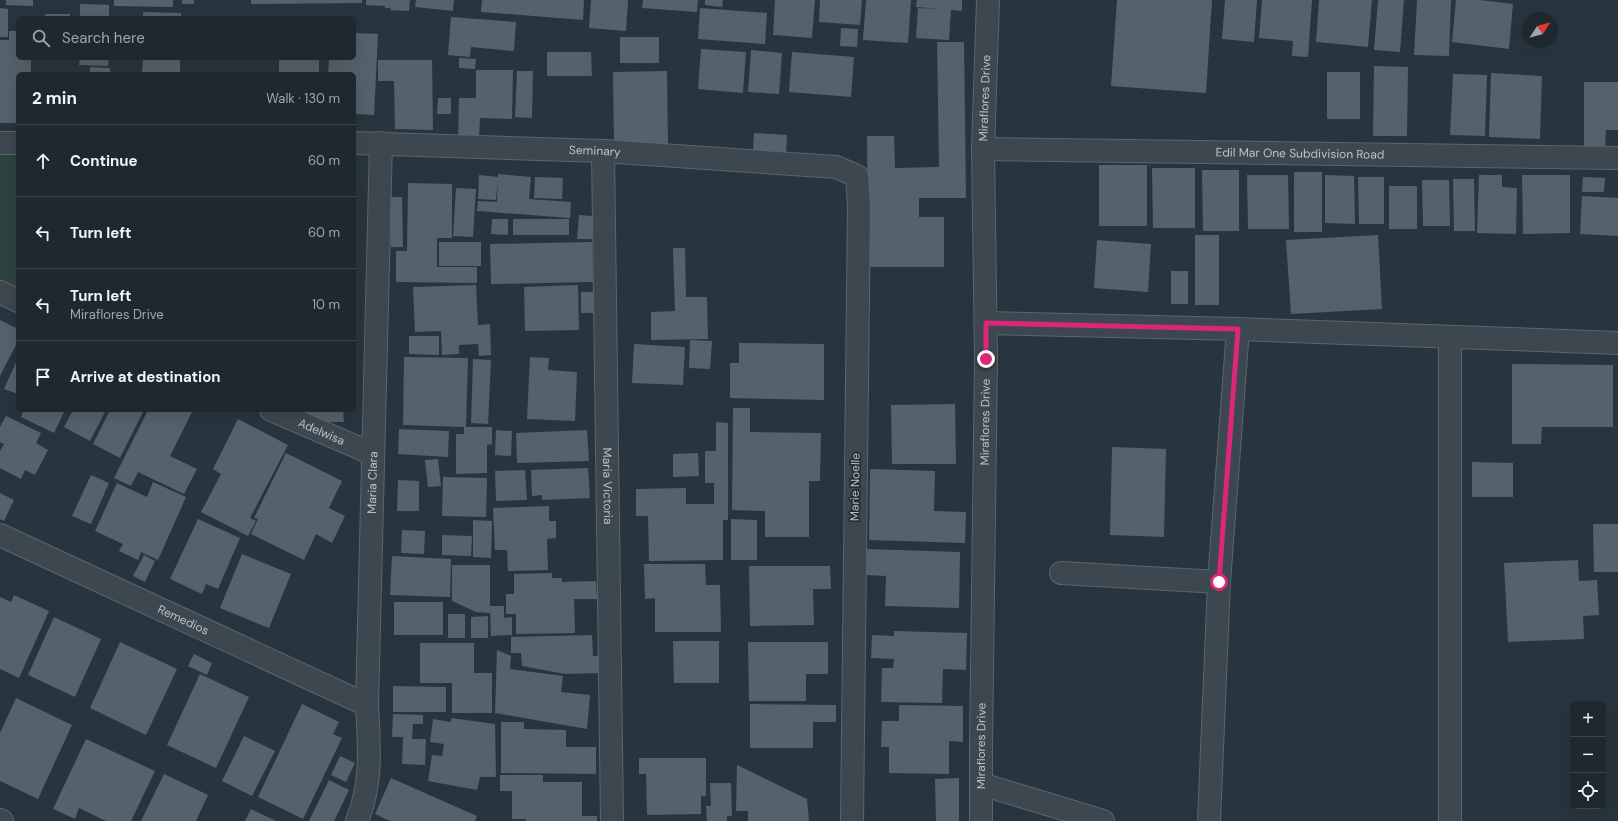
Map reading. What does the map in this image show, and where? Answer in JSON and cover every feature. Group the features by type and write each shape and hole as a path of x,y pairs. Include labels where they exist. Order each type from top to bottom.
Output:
{"street":[{"name":"Miraflores Drive","path":"981,821 986,323 983,149 988,0"},
{"name":"Seminary","path":"356,142 603,151 836,166"},
{"name":"Maria Clara","path":"357,821 363,805 370,762 367,705 381,142"},
{"path":"0,143 16,143"},
{"name":"Edil Mar One Subdivision Road","path":"983,149 1618,158"},
{"name":"Maria Victoria","path":"603,151 612,821"},
{"name":"Marie Noelle","path":"836,166 857,176 859,206 852,821"},
{"path":"0,292 16,300"},
{"path":"986,323 1238,329 1618,343"},
{"path":"1209,821 1219,582 1238,329"},
{"path":"1450,337 1450,821"},
{"name":"Adelwisa","path":"276,412 373,454"},
{"name":"Remedios","path":"0,535 367,705"},
{"path":"1061,573 1219,582"},
{"path":"981,784 1103,821"}],"green space":[{"path":"0,148 16,149 16,294 0,287"}],"building":[{"path":"6,0 33,0 33,6 6,5"},
{"path":"114,0 173,0 173,7 114,6"},
{"path":"182,0 194,0 194,4 182,4"},
{"path":"251,0 362,0 362,3 251,4"},
{"path":"366,0 410,0 409,11 390,10 391,8 385,8 385,6 366,5"},
{"path":"416,0 454,0 453,11 415,7"},
{"path":"482,0 584,0 583,20 481,12"},
{"path":"591,0 628,0 626,31 589,28"},
{"path":"643,0 698,0 697,12 642,8"},
{"path":"705,0 723,0 722,7 705,5"},
{"path":"775,0 815,0 812,38 773,35"},
{"path":"820,0 862,0 860,25 819,22"},
{"path":"866,0 911,0 908,43 863,40"},
{"path":"917,0 962,0 962,11 951,10 949,40 916,38 918,8 943,9 916,7"},
{"path":"1117,0 1212,0 1206,93 1111,86"},
{"path":"1225,0 1257,0 1254,42 1222,39"},
{"path":"1262,0 1312,0 1308,57 1292,56 1293,41 1259,38"},
{"path":"1319,0 1372,0 1368,47 1316,42"},
{"path":"1378,0 1404,0 1400,52 1374,50"},
{"path":"1417,0 1451,0 1449,56 1414,55"},
{"path":"1456,0 1480,0 1513,4 1509,49 1452,42"},
{"path":"80,4 109,5 109,16 80,16"},
{"path":"0,8 8,9 8,37 0,37"},
{"path":"700,8 767,13 765,44 698,39"},
{"path":"143,12 181,13 181,16 143,16"},
{"path":"45,14 70,14 70,16 45,16"},
{"path":"451,17 516,22 514,51 471,47 470,57 448,55"},
{"path":"841,28 858,29 857,47 840,46"},
{"path":"9,31 16,31 16,60 31,60 31,72 16,72 16,123 0,123 0,40 9,40"},
{"path":"356,33 378,34 374,115 356,114 356,72 328,72 329,60 356,60"},
{"path":"620,37 659,37 659,63 620,63"},
{"path":"937,42 964,42 966,198 919,198 919,217 944,217 944,267 868,267 867,136 894,136 895,168 939,167"},
{"path":"701,49 746,52 743,93 698,89"},
{"path":"751,50 782,53 779,94 748,92"},
{"path":"547,52 591,52 592,76 547,76"},
{"path":"792,52 854,57 851,97 789,92"},
{"path":"459,58 476,59 475,69 459,68"},
{"path":"80,60 109,60 108,66 79,65"},
{"path":"143,60 180,60 180,72 142,72"},
{"path":"279,60 319,60 319,72 279,72"},
{"path":"378,60 432,60 433,130 395,129 394,81 378,81"},
{"path":"1374,66 1408,67 1407,136 1373,136"},
{"path":"90,67 110,68 110,72 90,72"},
{"path":"476,70 513,70 512,119 480,118 479,138 458,138 459,98 476,98"},
{"path":"517,71 533,71 532,118 515,117"},
{"path":"667,71 668,147 614,147 613,72"},
{"path":"1327,72 1360,72 1360,119 1327,119"},
{"path":"1491,73 1542,76 1540,139 1489,137"},
{"path":"1453,74 1487,75 1485,136 1450,135"},
{"path":"1584,82 1618,82 1618,130 1606,130 1605,150 1584,150"},
{"path":"438,98 451,98 451,114 437,114"},
{"path":"754,133 787,135 786,154 753,151"},
{"path":"1099,165 1147,165 1147,226 1099,226"},
{"path":"1152,168 1195,168 1195,228 1153,228"},
{"path":"1202,170 1239,170 1239,231 1203,231"},
{"path":"1294,172 1322,172 1322,232 1294,232"},
{"path":"498,174 531,177 529,199 571,202 570,218 477,211 478,201 497,202"},
{"path":"479,175 498,177 496,200 478,199"},
{"path":"1247,175 1288,175 1289,229 1248,229"},
{"path":"1325,175 1354,176 1355,224 1325,223"},
{"path":"1479,175 1502,175 1502,187 1517,188 1516,234 1477,233"},
{"path":"1522,175 1570,175 1570,233 1523,234"},
{"path":"535,177 563,178 562,199 534,198"},
{"path":"1358,177 1384,177 1384,224 1359,224"},
{"path":"1583,177 1605,178 1604,192 1582,192"},
{"path":"1453,179 1474,179 1475,231 1454,231"},
{"path":"1422,180 1449,180 1450,226 1423,226"},
{"path":"408,183 452,184 452,238 437,238 437,267 477,267 477,283 396,282 396,251 407,251"},
{"path":"1389,186 1417,186 1417,229 1389,229"},
{"path":"456,188 476,189 473,237 453,236"},
{"path":"1582,196 1618,198 1618,236 1580,234"},
{"path":"390,197 402,197 403,247 391,247"},
{"path":"579,215 593,216 592,239 577,239"},
{"path":"492,219 508,219 508,235 491,234"},
{"path":"513,219 569,219 569,235 513,235"},
{"path":"1195,235 1219,235 1219,305 1195,305"},
{"path":"1378,235 1382,309 1291,314 1286,240"},
{"path":"1097,240 1151,244 1148,292 1094,288"},
{"path":"439,242 481,242 481,266 439,266"},
{"path":"592,242 593,282 491,284 490,244"},
{"path":"673,248 685,248 686,297 707,297 708,339 651,340 651,312 675,311"},
{"path":"1171,271 1188,271 1188,304 1171,304"},
{"path":"476,285 478,325 490,324 491,355 479,356 478,344 459,345 459,354 442,355 441,331 415,332 413,287"},
{"path":"578,285 579,330 525,331 524,287"},
{"path":"581,292 593,292 594,313 581,313"},
{"path":"0,320 16,328 16,345 0,376"},
{"path":"409,336 439,336 439,355 409,354"},
{"path":"690,340 712,341 710,369 689,368"},
{"path":"739,343 824,344 824,400 730,398 730,363 739,363"},
{"path":"634,344 685,347 683,385 632,383"},
{"path":"404,357 468,358 466,427 492,427 492,444 487,445 487,473 456,474 456,434 464,434 464,427 403,425"},
{"path":"530,357 549,358 548,370 577,372 575,421 527,419"},
{"path":"473,359 491,360 488,424 471,423"},
{"path":"16,362 16,393 4,389"},
{"path":"1512,364 1613,365 1613,427 1542,427 1541,444 1512,444"},
{"path":"955,404 956,464 892,464 891,405"},
{"path":"733,408 750,408 750,432 821,433 820,481 809,481 809,537 765,537 765,511 732,510"},
{"path":"23,412 64,412 54,433 21,417"},
{"path":"72,412 105,412 90,441 64,427"},
{"path":"109,412 143,412 120,458 93,444"},
{"path":"147,412 192,412 170,456 197,469 184,494 138,472 131,486 114,478"},
{"path":"303,412 343,412 344,422 319,422"},
{"path":"6,416 41,433 36,443 48,450 35,475 25,470 21,479 0,468 0,451 4,444 0,442 0,427"},
{"path":"238,419 288,445 250,518 256,521 248,536 201,512 221,474 213,469"},
{"path":"716,422 728,423 728,520 723,520 723,560 649,561 648,516 636,516 636,489 686,488 686,504 714,504 714,483 705,483 705,451 716,451"},
{"path":"399,429 449,431 448,457 398,454"},
{"path":"496,430 512,431 511,456 495,455"},
{"path":"587,430 589,461 517,463 516,433"},
{"path":"1112,447 1166,449 1164,537 1110,535"},
{"path":"286,453 342,481 329,508 345,516 332,543 316,534 304,560 251,534 258,519 254,518"},
{"path":"698,453 699,476 673,477 673,454"},
{"path":"438,459 441,486 428,487 425,460"},
{"path":"1472,462 1513,463 1513,497 1472,497"},
{"path":"588,468 590,498 542,500 542,495 532,496 531,470"},
{"path":"870,469 935,471 934,511 966,512 965,543 869,540"},
{"path":"525,470 527,500 496,501 495,471"},
{"path":"91,475 109,483 91,524 72,516"},
{"path":"443,477 487,478 486,517 442,516"},
{"path":"398,480 419,481 419,511 397,511"},
{"path":"153,482 186,497 158,560 141,552 138,560 119,551 123,544 95,531 117,483 147,497"},
{"path":"0,493 14,500 4,521 0,519"},
{"path":"549,506 549,521 556,521 556,538 547,539 548,570 508,571 507,550 495,550 493,508"},
{"path":"198,519 240,538 218,589 206,584 202,594 170,579"},
{"path":"731,519 757,520 757,560 731,560"},
{"path":"473,520 492,521 491,558 473,557"},
{"path":"1593,524 1618,524 1618,572 1594,572"},
{"path":"402,530 425,531 424,554 401,553"},
{"path":"442,535 472,536 471,556 442,555"},
{"path":"867,549 960,552 959,608 885,606 886,576 866,575"},
{"path":"242,554 291,574 269,628 220,608"},
{"path":"144,555 155,561 145,582 133,576"},
{"path":"392,556 451,559 450,597 390,595"},
{"path":"1578,560 1579,581 1597,580 1599,615 1583,616 1584,639 1508,642 1504,563"},
{"path":"644,564 705,564 706,585 720,585 721,632 655,632 655,598 645,599"},
{"path":"452,565 490,565 490,613 476,612 452,601"},
{"path":"749,566 830,566 831,589 813,589 814,625 750,626"},
{"path":"552,573 552,578 562,578 562,582 596,581 597,599 574,599 575,633 516,634 516,614 506,614 506,594 514,594 514,574"},
{"path":"14,595 49,611 19,678 0,669 0,597 11,602"},
{"path":"394,602 443,602 443,635 394,635"},
{"path":"490,606 504,606 504,618 512,617 512,635 491,636"},
{"path":"448,614 465,614 465,638 448,638"},
{"path":"488,616 488,638 471,638 471,617"},
{"path":"54,617 101,639 75,697 28,675"},
{"path":"894,631 967,633 966,670 943,669 942,703 881,702 882,668 893,668 894,659 871,658 872,635 894,636"},
{"path":"592,635 593,656 598,656 599,673 565,674 522,666 521,653 511,653 511,637"},
{"path":"673,641 719,641 719,683 674,683"},
{"path":"120,642 177,669 146,735 90,708"},
{"path":"748,642 828,642 828,674 806,674 806,701 749,701"},
{"path":"420,643 474,643 474,673 492,673 492,713 452,713 452,683 420,683"},
{"path":"497,650 511,656 510,669 563,676 561,692 590,695 587,729 495,713"},
{"path":"194,654 212,663 207,675 188,666"},
{"path":"200,674 249,697 216,768 167,745"},
{"path":"393,686 446,687 446,712 393,712"},
{"path":"16,698 72,725 38,799 0,781 0,733"},
{"path":"302,704 339,722 333,734 342,738 303,819 258,797"},
{"path":"750,704 836,705 836,722 813,722 813,748 750,748"},
{"path":"899,705 963,706 963,742 949,741 949,774 889,773 889,747 881,747 882,721 899,721"},
{"path":"393,714 423,715 423,724 413,724 412,739 426,739 425,765 402,764 403,737 392,737"},
{"path":"451,718 495,724 496,777 480,777 477,790 428,781 432,755 442,756 444,744 430,742 433,719 451,722"},
{"path":"501,722 524,722 524,729 566,730 566,747 596,747 596,774 501,773"},
{"path":"244,736 275,751 252,796 222,781"},
{"path":"86,739 155,771 131,821 106,821 79,808 75,819 53,809"},
{"path":"340,756 355,763 346,782 331,775"},
{"path":"639,758 706,758 706,796 701,796 701,814 647,815 646,774 639,774"},
{"path":"737,765 807,799 809,821 748,821 748,811 736,811"},
{"path":"164,774 208,795 196,821 141,821"},
{"path":"500,775 543,775 543,782 582,782 582,816 597,816 597,821 526,821 526,819 512,819 512,791 500,791"},
{"path":"391,778 477,816 475,821 390,821 375,814"},
{"path":"959,778 959,821 936,821 935,779"},
{"path":"329,780 349,790 334,821 309,821"},
{"path":"710,783 731,783 732,816 727,816 727,821 707,821 706,806 711,806"},
{"path":"251,809 276,821 245,821"}],"route":[{"path":"986,359 986,323 1238,329 1219,582"}]}
